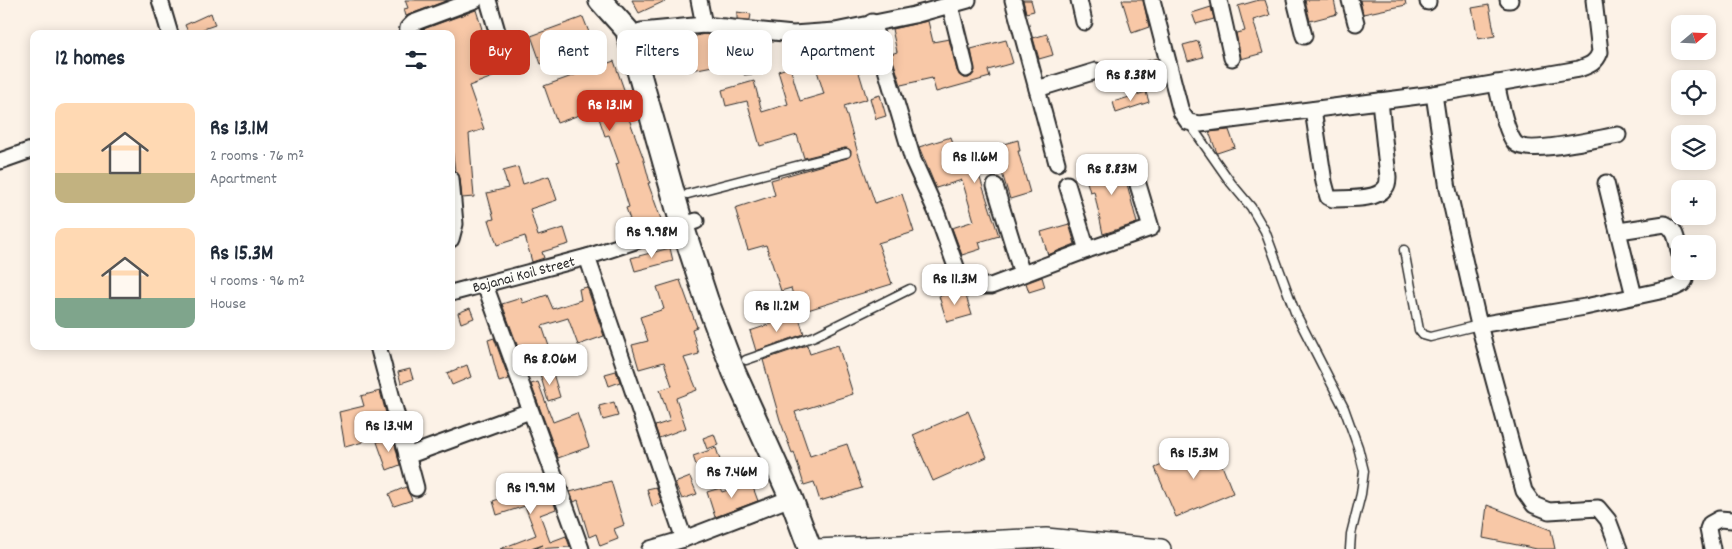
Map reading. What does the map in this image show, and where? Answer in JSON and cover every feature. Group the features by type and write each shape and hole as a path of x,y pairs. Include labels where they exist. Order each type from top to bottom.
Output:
{"main road":[{"path":"600,0 627,30 689,223 734,372 791,498 819,548"},
{"path":"616,0 640,30"},
{"path":"654,75 688,194 689,223 746,360 819,548"}],"street":[{"path":"160,0 169,30"},
{"path":"408,30 413,23 474,0"},
{"path":"488,0 496,30"},
{"path":"699,0 704,25"},
{"path":"652,30 704,25 794,34 835,31 968,0"},
{"path":"1013,0 1057,163"},
{"path":"1079,0 1084,22"},
{"path":"1152,0 1181,112 1188,122 1200,124 1434,94 1580,69 1597,60 1600,52 1594,0"},
{"path":"1218,0 1232,58"},
{"path":"1295,0 1304,36"},
{"path":"1350,0 1356,23"},
{"path":"950,5 966,69"},
{"path":"872,22 913,160 936,211 960,278 972,286 990,286 1151,228 1134,171"},
{"path":"1037,89 1096,71"},
{"path":"1496,83 1511,136 1516,144 1523,148 1537,148 1618,135"},
{"path":"1434,94 1448,189 1479,325 1524,490 1534,504 1549,511 1598,508 1608,520 1619,549"},
{"path":"1314,110 1324,182 1328,197 1333,199 1369,196 1380,193 1387,187 1388,176 1380,101"},
{"path":"0,162 30,151"},
{"path":"1606,183 1634,296"},
{"path":"1068,184 1087,250"},
{"path":"995,186 1022,274"},
{"name":"Bajanai Koil Street","path":"455,291 485,285 587,257 689,223"},
{"path":"1619,231 1665,224 1674,231 1675,235"},
{"path":"587,257 684,539"},
{"path":"1479,325 1586,307 1682,284 1685,280"},
{"path":"485,285 581,549"},
{"path":"379,350 416,488"},
{"path":"406,456 530,411"},
{"path":"650,549 684,539 791,498"},
{"path":"1712,549 1708,530 1710,524 1719,519 1732,520"},
{"path":"819,548 1046,538 1161,549"}],"lane":[{"path":"1188,122 1231,183 1251,207 1265,231 1295,312 1350,424 1364,471 1361,494 1351,534 1350,549"},
{"path":"688,194 846,153"},
{"path":"1404,250 1419,330 1423,335 1430,337 1479,325"},
{"path":"746,360 815,336 910,289"}],"building":[{"path":"405,0 448,0 406,16 404,9 408,8"},
{"path":"632,0 667,0 639,13"},
{"path":"1023,0 1031,0 1034,11 1026,13"},
{"path":"1122,0 1143,0 1149,27 1132,33"},
{"path":"1265,0 1270,15 1253,20 1263,53 1241,59 1236,33 1245,31 1238,6"},
{"path":"1305,0 1334,0 1337,14 1310,21"},
{"path":"1360,0 1405,0 1406,5 1363,14"},
{"path":"1489,5 1495,36 1478,39 1472,8"},
{"path":"1211,7 1214,19 1196,24 1192,13"},
{"path":"476,10 482,29 470,30 470,75 495,76 469,86 484,129 469,134 474,197 462,198 460,178 455,171 455,30 421,30"},
{"path":"737,12 751,14 750,20 737,19"},
{"path":"211,13 215,25 201,30 187,30 185,25"},
{"path":"583,17 588,30 547,30"},
{"path":"928,21 933,42 949,39 957,71 963,78 969,78 975,71 971,49 1006,40 1013,63 988,70 990,77 936,92 932,78 901,85 893,60 893,53 897,52 892,29"},
{"path":"540,33 540,61 531,36"},
{"path":"1047,34 1053,55 1039,59 1033,38"},
{"path":"708,35 708,67 698,69 698,36"},
{"path":"1198,41 1203,57 1188,61 1183,45"},
{"path":"1157,58 1163,78 1146,84 1140,63"},
{"path":"614,61 617,75 619,75 627,98 622,100 643,157 650,183 648,183 662,222 634,231 626,208 629,207 616,164 619,163 609,135 605,136 596,109 557,123 544,86 575,75 607,75 607,64"},
{"path":"782,70 782,75 792,75 800,101 824,94 818,75 860,75 867,99 844,106 875,203 902,194 914,232 878,243 892,284 798,313 791,288 781,291 766,245 748,250 735,208 775,195 771,180 847,158 851,151 845,148 804,158 797,135 760,146 747,101 726,106 722,90 754,81 762,112 788,104 778,71"},
{"path":"1146,92 1149,102 1116,113 1113,102"},
{"path":"880,95 886,116 876,119 870,98"},
{"path":"1229,130 1235,147 1217,153 1209,132"},
{"path":"951,137 955,152 966,149 967,154 1018,140 1020,151 1018,151 1030,193 1010,199 997,157 975,163 999,236 979,242 981,249 962,255 952,228 974,221 962,180 936,188 919,147"},
{"path":"1121,160 1137,223 1103,234 1094,191 1090,192 1084,172"},
{"path":"518,167 523,184 549,176 557,200 530,209 538,236 564,228 569,244 542,252 544,258 532,262 525,236 497,245 489,220 494,219 487,193 508,188 503,171"},
{"path":"1069,224 1075,244 1048,255 1041,232"},
{"path":"670,248 673,261 635,271 631,258"},
{"path":"1042,277 1045,287 1029,292 1026,283"},
{"path":"680,280 697,327 692,329 699,354 684,358 697,390 676,398 686,428 659,438 655,426 670,421 660,390 672,386 664,362 639,369 632,345 648,341 640,317 664,309 657,287"},
{"path":"587,287 604,336 578,345 568,318 542,326 551,352 539,356 536,345 519,350 502,304 521,298 523,303 547,295 553,309 581,300 579,289"},
{"path":"961,290 965,293 972,315 947,322 939,296"},
{"path":"470,308 474,318 461,323 458,313"},
{"path":"798,315 804,334 756,351 750,331"},
{"path":"494,338 509,379 499,382 488,340"},
{"path":"807,345 810,354 838,345 853,394 795,412 810,456 847,444 862,488 820,501 814,482 804,485 794,452 792,453 780,420 763,360"},
{"path":"467,365 471,377 452,385 447,373"},
{"path":"410,369 413,379 401,383 398,372"},
{"path":"552,370 560,397 548,401 540,374"},
{"path":"616,371 620,382 609,386 605,374"},
{"path":"538,382 553,422 577,413 589,447 558,458 531,384"},
{"path":"380,391 386,413 357,421 363,442 345,447 339,412 364,406 361,396"},
{"path":"614,402 618,416 603,420 599,406"},
{"path":"968,411 987,457 933,481 913,435"},
{"path":"714,434 718,445 707,449 703,438"},
{"path":"393,437 400,465 387,470 377,442"},
{"path":"1213,443 1233,493 1176,517 1155,468"},
{"path":"716,448 721,463 698,471 693,456"},
{"path":"690,477 697,494 682,499 675,483"},
{"path":"611,481 624,525 614,529 618,539 600,546 596,534 589,537 578,500 574,502 570,492"},
{"path":"520,482 524,494 548,486 556,509 540,515 550,542 566,536 570,547 534,549 543,545 531,549 500,549 536,535 525,506 497,515 493,501 508,496 505,487"},
{"path":"751,482 758,501 715,517 707,492 720,488 722,492"},
{"path":"406,487 412,500 394,506 389,494"},
{"path":"656,487 662,503 652,506 647,489"},
{"path":"1487,505 1551,530 1555,549 1537,549 1483,538"}]}
